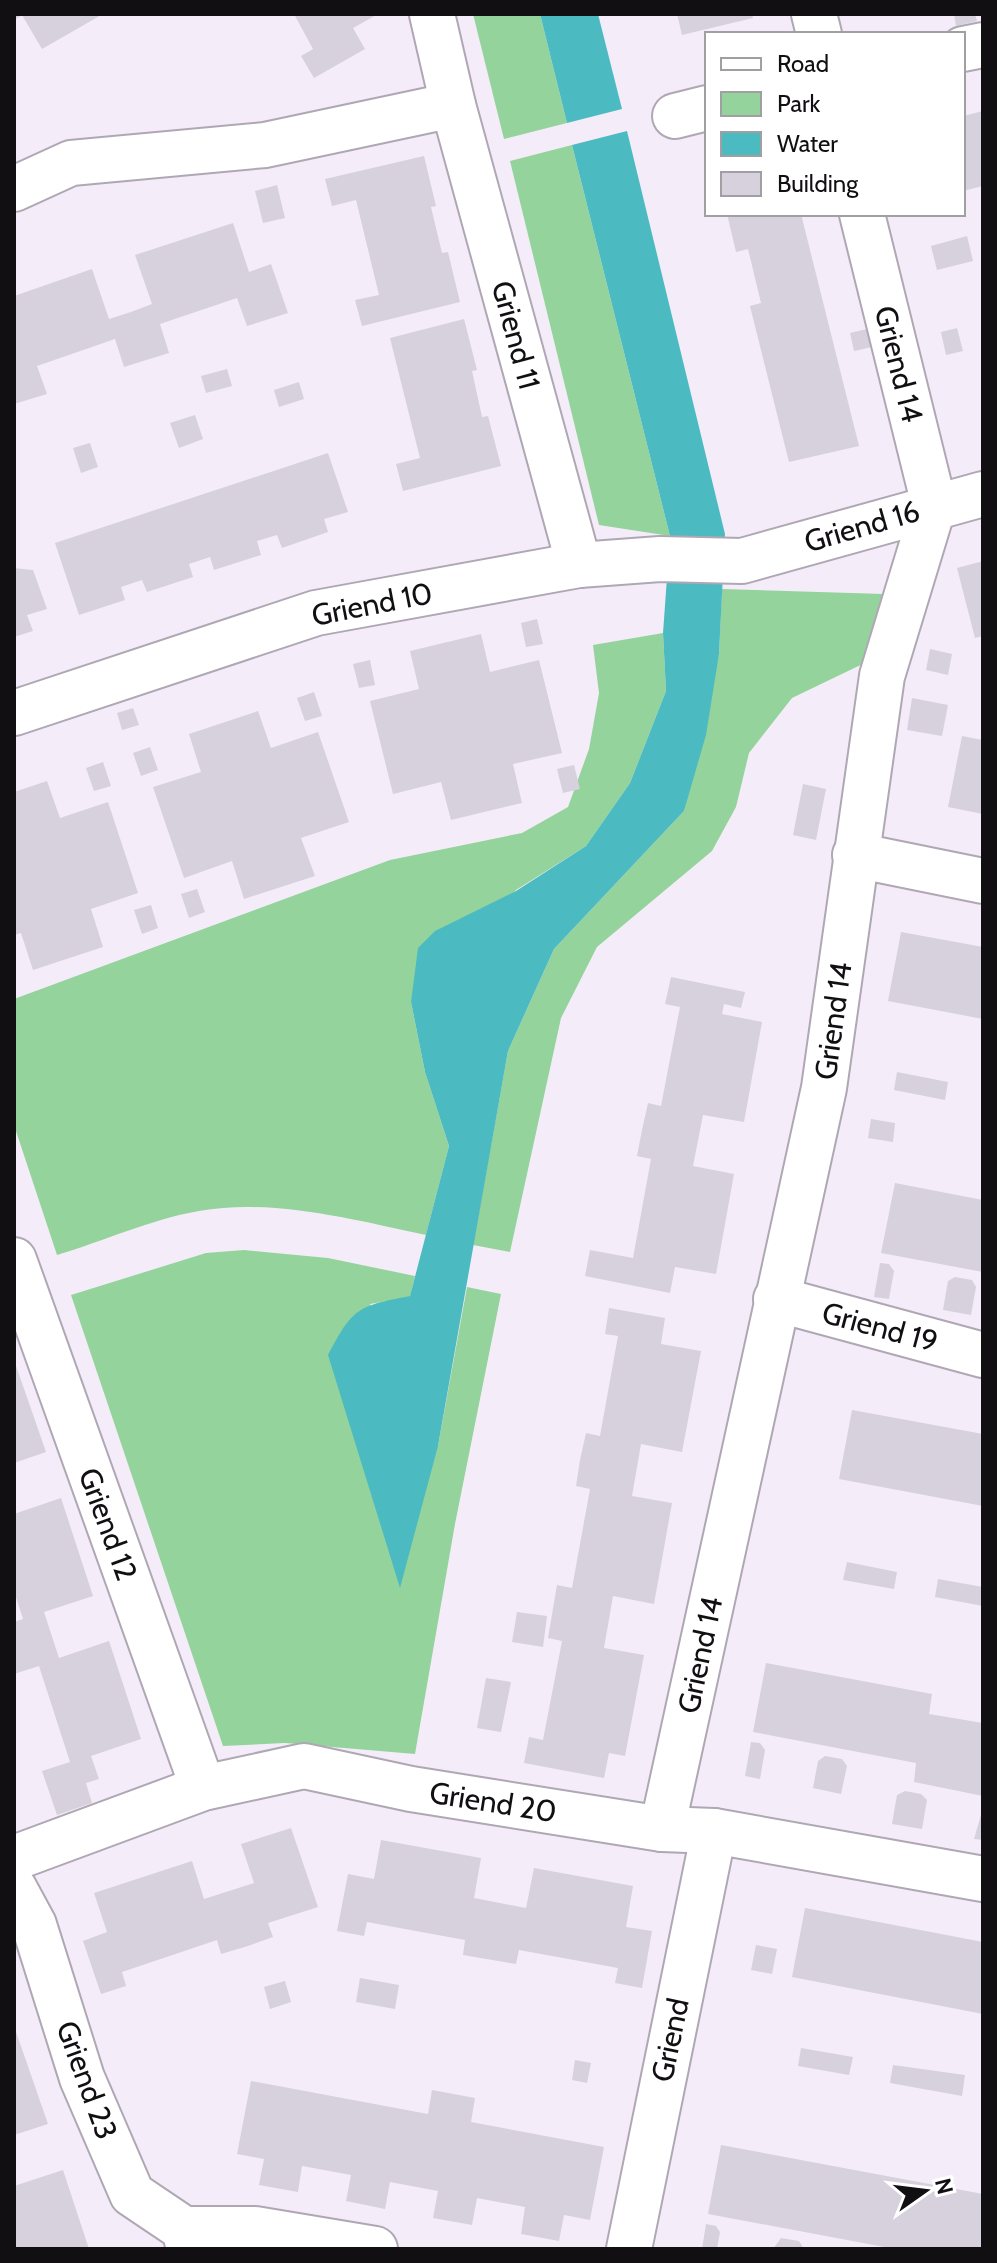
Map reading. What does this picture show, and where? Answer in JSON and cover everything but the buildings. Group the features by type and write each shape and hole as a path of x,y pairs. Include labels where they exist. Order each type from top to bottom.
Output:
{"street":[{"name":"Griend 11","path":"432,14 453,105 579,565"},
{"path":"14,189 71,163 265,145 453,105"},
{"name":"Griend 14","path":"662,1829 824,1088 882,676 934,505 862,216"},
{"name":"Griend 16","path":"742,561 934,505 983,494"},
{"name":"Griend 10","path":"14,713 316,613 579,565 660,559 742,561"},
{"path":"855,855 983,881"},
{"name":"Griend 12","path":"14,1260 203,1788"},
{"name":"Griend 19","path":"776,1299 983,1355"},
{"name":"Griend 20","path":"14,1858 203,1788 304,1766 411,1789 662,1829 714,1831 983,1879"},
{"name":"Griend","path":"629,2249 714,1831"},
{"name":"Griend 23","path":"14,1888 34,1925 82,2078 132,2194 186,2239"},
{"path":"186,2239 255,2229 375,2249"}],"green space":[{"path":"473,14 540,14 567,123 504,139"},
{"path":"572,145 670,536 599,525 510,161"},
{"path":"722,589 884,594 873,659 792,698 749,753 736,807 712,851 597,947 561,1018 510,1252 473,1245 508,1051 554,949 684,811 719,654"},
{"path":"663,633 666,691 630,783 586,846 516,890 411,1002 425,1072 449,1146 426,1235 313,1212 227,1208 164,1219 57,1255 14,1125 14,999 390,860 522,833 568,807 589,749 599,693 593,645"},
{"path":"244,1250 328,1258 415,1276 410,1297 370,1304 438,1446 467,1287 501,1294 455,1524 415,1754 285,1743 223,1746 71,1295 206,1253"}],"water":[{"path":"540,14 598,14 622,109 567,123"},
{"path":"627,131 725,534 719,654 706,735 684,811 554,949 508,1051 438,1446 400,1588 328,1355 344,1327 358,1312 378,1303 410,1296 449,1146 425,1072 411,1002 418,948 435,931 516,891 586,846 630,783 666,691 663,633 670,536 572,145"}]}
